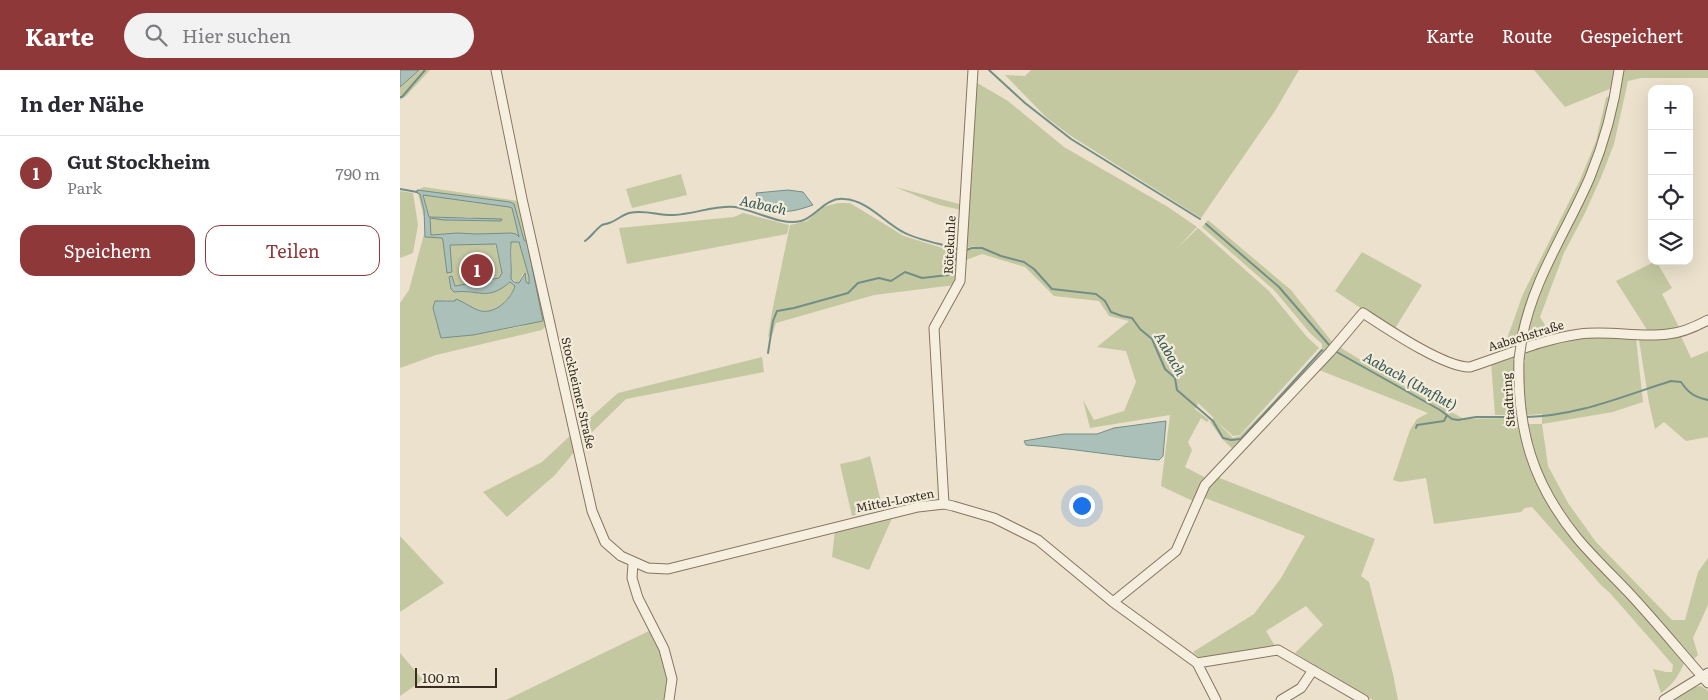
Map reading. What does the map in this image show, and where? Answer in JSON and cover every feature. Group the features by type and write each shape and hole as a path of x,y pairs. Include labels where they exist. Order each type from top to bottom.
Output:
{"street":[{"name":"Stockheimer Straße","path":"496,70 522,199 592,511 605,542 621,556 634,563"},
{"name":"Rötekuhle","path":"944,504 934,328 960,281 973,70"},
{"name":"Stadtring","path":"1619,70 1606,130 1590,176 1539,280 1527,314 1519,359 1520,406 1523,430 1531,459 1539,477 1563,518 1578,539 1704,676"},
{"name":"Aabachstraße","path":"1113,602 1176,551 1205,485 1333,350 1363,313 1400,337 1462,367 1470,367 1517,350 1564,337 1595,333 1667,335 1708,320"},
{"name":"Mittel-Loxten","path":"634,563 648,568 668,569 918,507 944,504 994,518 1038,540 1113,602 1197,664 1216,700"},
{"path":"634,563 632,578 638,598 664,649 672,679 669,700"},
{"path":"1197,664 1278,650 1364,700"},
{"path":"1664,700 1704,676 1708,667"},
{"path":"1281,700 1301,688 1314,670"}],"green space":[{"path":"419,70 430,70 400,100 400,87"},
{"path":"1031,70 1299,70 1275,111 1201,218 1071,136 1047,118 1005,75 1025,76"},
{"path":"1534,70 1615,70 1612,88 1565,107"},
{"path":"1623,70 1708,70 1708,78 1641,78 1628,81 1614,144 1585,213 1564,253 1540,317 1551,335 1526,343 1537,298 1617,105"},
{"path":"974,81 1008,101 1064,147 1168,207 1197,227 1176,249 1198,228 1269,291 1307,337 1319,348 1240,435 1233,436 1215,420 1233,438 1240,436 1322,353 1322,344 1310,333 1274,290 1202,227 1208,220 1291,290 1333,343 1400,384 1464,419 1506,418 1507,421 1501,426 1517,425 1535,479 1684,663 1672,683 1661,693 1653,669 1672,672 1673,665 1532,507 1525,508 1521,512 1434,524 1426,478 1400,482 1393,480 1410,430 1417,419 1428,413 1319,370 1235,451 1223,440 1210,422 1214,418 1196,401 1198,404 1195,409 1209,420 1207,422 1201,418 1188,442 1192,450 1185,467 1208,479 1195,502 1161,486 1170,415 1090,428 1083,400 1094,420 1124,411 1136,382 1126,351 1097,347 1129,321 1109,316 1099,301 1054,296 1025,267 982,254 966,260 966,250 975,246 965,248"},
{"path":"1611,94 1596,150 1531,289 1515,346 1503,350 1523,294 1580,180 1596,141 1606,98"},
{"path":"681,174 687,195 632,208 626,189"},
{"path":"424,187 518,201 521,204 546,326 542,330 436,355 400,368 400,303 409,290 424,234 424,217 417,190","holes":["420,195 423,195 429,217 469,217 492,221 429,218 430,235 467,234 519,241 511,242 511,279 519,283 523,273 526,276 526,282 530,283 523,326 473,335 441,338 433,308 435,302 459,302 482,311 488,311 498,308 503,304 515,286 511,282 490,293 451,289 452,276 455,286 499,278 502,273 495,244 449,245 452,271 448,273 442,238 425,237 424,210"]},
{"path":"895,187 963,205 961,210 939,205"},
{"path":"400,191 413,193 418,225 413,253 400,258"},
{"path":"838,203 850,203 904,236 952,251 959,251 958,278 955,285 874,295 776,323 772,335 768,337 790,225 807,221 823,207"},
{"path":"743,213 789,225 787,234 627,264 619,228 734,217"},
{"path":"1362,252 1422,285 1394,330 1335,291"},
{"path":"1648,265 1658,265 1672,288 1662,294 1679,330 1649,333 1616,281"},
{"path":"1680,334 1691,358 1708,351 1708,437 1686,441 1664,422 1655,429 1639,340 1644,336"},
{"path":"1583,336 1636,338 1643,402 1613,412 1542,424 1542,414 1527,415 1524,383 1526,351"},
{"path":"1514,355 1515,415 1495,415 1491,362"},
{"path":"762,357 764,372 626,399 583,441 581,426 618,393"},
{"path":"1527,424 1542,424 1548,466 1568,503 1596,542 1672,620 1685,620 1698,572 1708,558 1708,605 1693,638 1698,655 1694,659 1600,557 1554,496 1533,449"},
{"path":"572,434 575,451 555,475 507,517 483,492 542,462"},
{"path":"870,456 881,502 864,507 862,513 852,516 840,464"},
{"path":"1217,477 1375,539 1361,576 1369,582 1398,700 1373,700 1295,653 1323,625 1306,606 1266,631 1275,646 1202,660 1193,652 1254,614 1281,578 1305,536 1205,498 1207,488"},
{"path":"893,516 869,570 832,557 835,530"},
{"path":"400,536 444,583 400,612"},
{"path":"651,630 663,657 669,679 666,700 506,700"},
{"path":"400,653 423,680 400,696"},
{"path":"1701,686 1708,691 1708,700 1674,700 1695,687"}],"water":[{"path":"400,70 419,70 400,87"},
{"path":"417,190 514,204 524,240 527,242 543,321 473,335 441,338 433,308 435,301 455,301 456,299 478,310 487,311 497,308 502,304 510,296 515,286 510,282 495,292 454,292 451,289 449,277 452,276 455,286 499,278 502,273 496,244 450,245 452,272 447,273 442,238 425,237 424,210 420,194 417,193","holes":["423,195 512,208 519,237 511,233 431,235 430,218 501,221 502,219 429,217","511,242 519,242 529,277 529,284 526,282 525,273 519,283 511,279"]},
{"path":"788,190 803,192 813,205 787,211 760,208 756,193"},
{"path":"1166,421 1163,456 1159,460 1026,445 1024,441 1064,434 1097,434 1114,428"}],"waterway":[{"name":"Aabach (Umflut)","path":"400,97 425,70"},
{"name":"Aabach (Umflut)","path":"989,70 1025,103 1071,139 1200,219"},
{"name":"Aabach","path":"400,189 417,192"},
{"name":"Aabach","path":"585,241 602,225 635,212 674,215 720,207 735,207 776,220 793,222 806,219 831,201 844,199 852,200 868,207 896,228 909,235 958,249"},
{"name":"Aabach (Umflut)","path":"1206,224 1279,287 1330,346"},
{"path":"768,353 773,321 777,311 848,293 858,283 879,278 891,281 905,272 922,278 948,275 956,266 955,248"},
{"name":"Aabach","path":"966,250 982,248 1001,256 1024,262 1034,269 1052,289 1096,294 1105,301 1111,312 1132,318 1140,329 1152,339 1165,369 1175,378 1177,390 1213,421 1223,438 1231,440 1241,439 1322,350"},
{"name":"Aabach (Umflut)","path":"1335,351 1440,410 1452,419 1519,417"},
{"name":"Aabach (Umflut)","path":"1526,417 1545,416 1582,409 1671,381 1681,382 1693,394 1708,400"},
{"path":"1416,428 1417,425 1444,421 1447,415"}],"place":[{"name":"Gut Stockheim","path":"477,270"}]}
